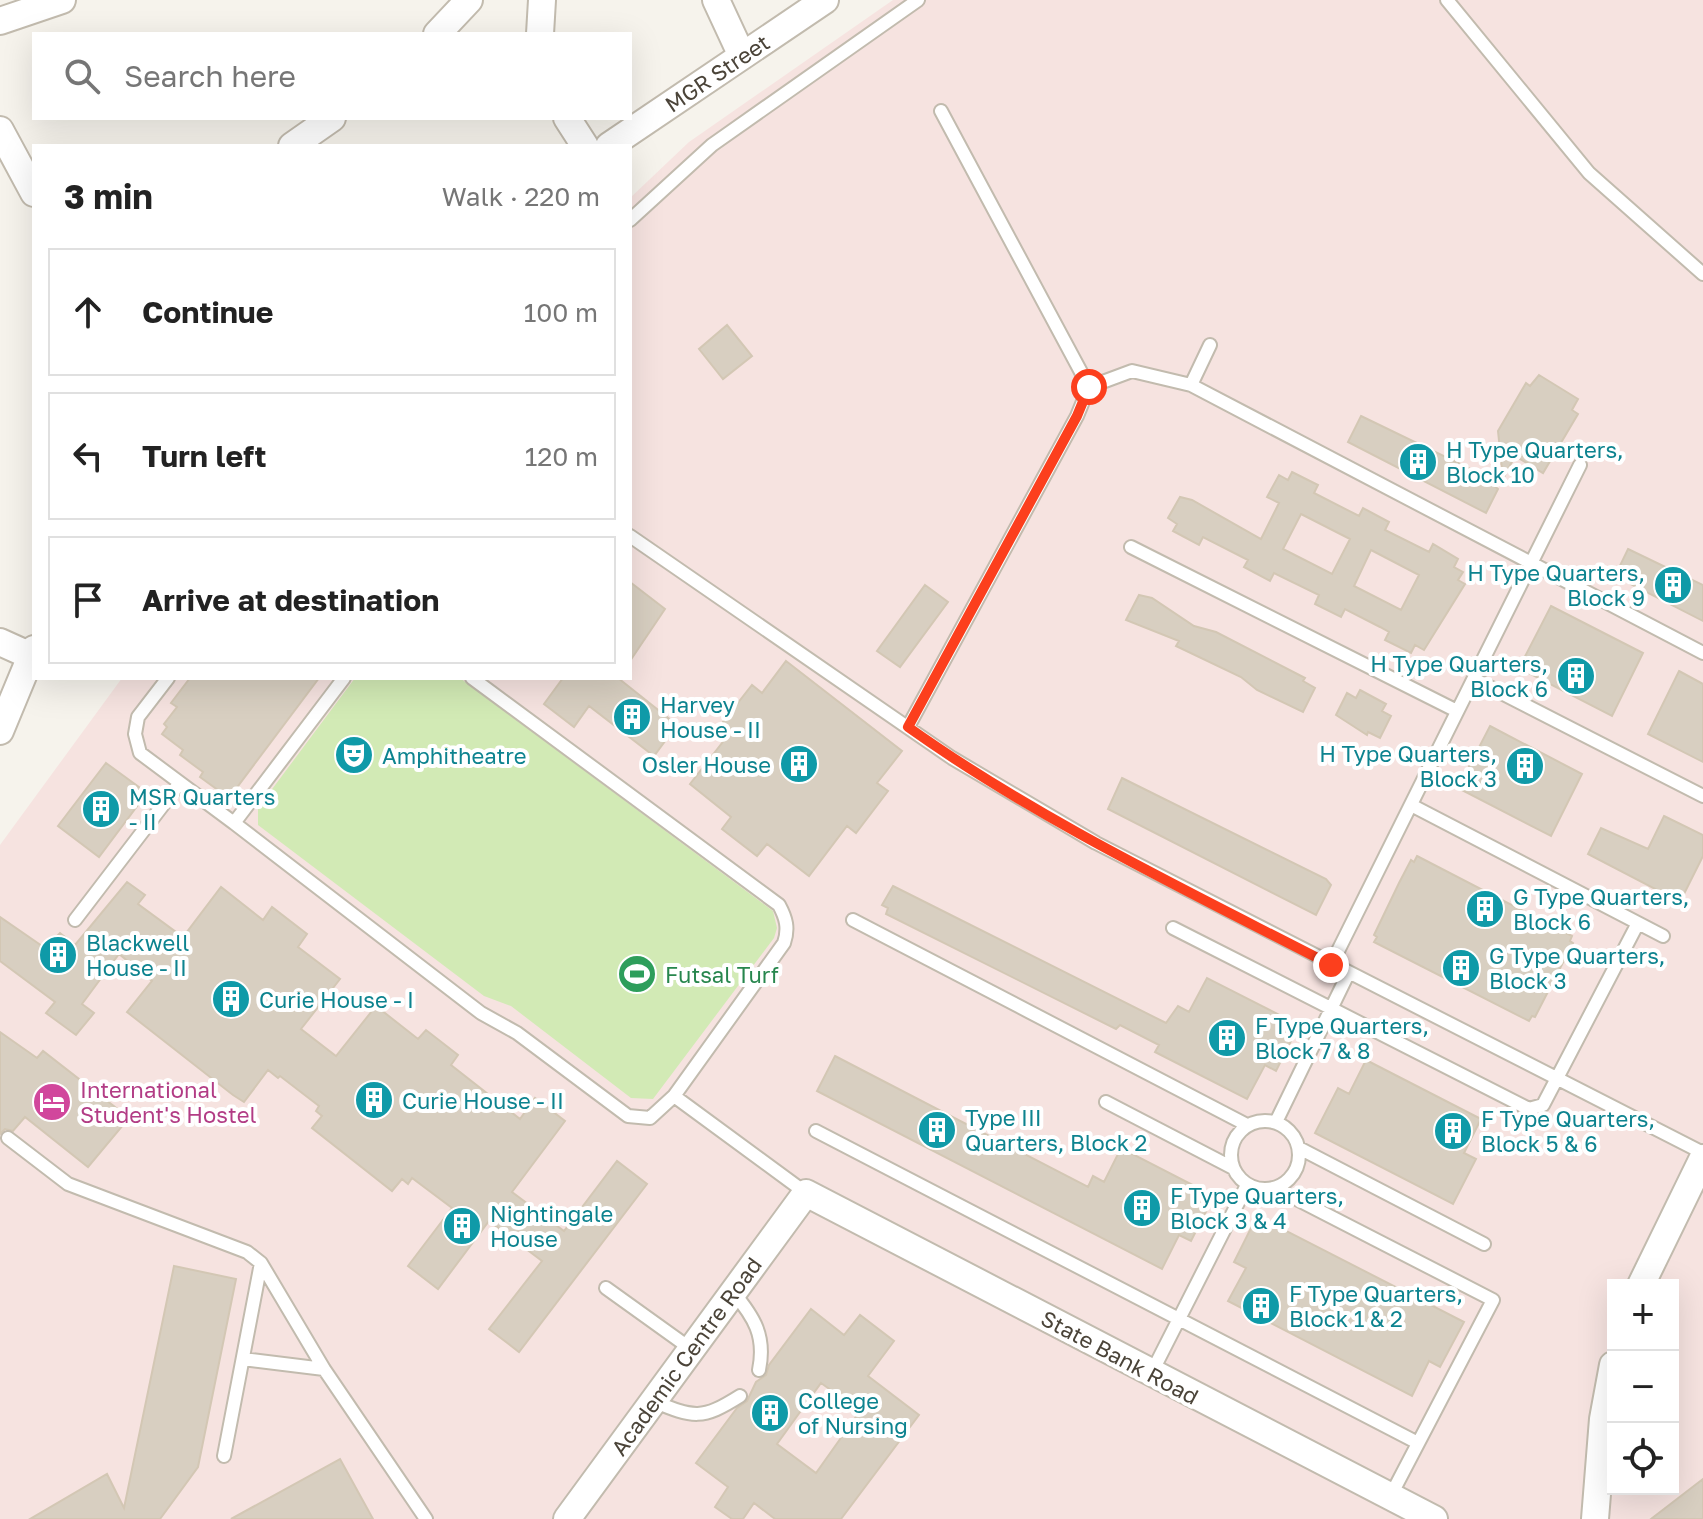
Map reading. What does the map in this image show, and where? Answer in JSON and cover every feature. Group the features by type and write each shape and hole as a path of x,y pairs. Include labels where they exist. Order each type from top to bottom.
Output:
{"street":[{"path":"0,21 62,0"},
{"path":"439,32 469,0"},
{"path":"540,32 542,0"},
{"path":"716,0 742,56"},
{"name":"MGR Street","path":"612,144 825,0"},
{"path":"295,144 329,120"},
{"path":"568,120 584,144"},
{"path":"0,130 32,189"},
{"path":"0,642 32,653 0,731"},
{"path":"1644,1279 1703,1156"},
{"name":"Academic Centre Road","path":"567,1519 806,1193"},
{"name":"State Bank Road","path":"806,1193 1434,1519"},
{"path":"1595,1519 1607,1397"}],"lane":[{"path":"632,218 712,145 918,0"},
{"path":"1447,0 1589,173 1703,274"},
{"path":"941,111 1089,387"},
{"path":"1191,385 1210,345"},
{"path":"908,727 1077,416 1089,387 1132,371 1191,385 1703,653"},
{"path":"1331,965 1580,465"},
{"path":"632,537 952,758 1096,843 1703,1156"},
{"path":"1131,547 1457,711"},
{"path":"1474,679 1703,796"},
{"path":"166,680 138,717 136,744 140,753 481,1013 517,1033 628,1116 650,1118 674,1096 784,943 787,934 784,915 779,905 475,680"},
{"path":"234,823 342,680"},
{"path":"75,920 179,784"},
{"path":"1411,805 1663,936"},
{"path":"853,920 1247,1125"},
{"path":"1173,928 1529,1109 1543,1105 1638,923"},
{"path":"1276,1122 1348,974"},
{"path":"674,1096 806,1193"},
{"path":"1106,1102 1233,1168 1247,1185 1261,1190 1275,1188 1292,1177 1299,1148"},
{"path":"1233,1168 1231,1149 1247,1125 1266,1120 1276,1122 1290,1132 1299,1148 1484,1244"},
{"path":"816,1131 1418,1443"},
{"path":"8,1138 68,1184 247,1252 261,1263 324,1369 426,1519"},
{"path":"1151,1374 1247,1185"},
{"path":"1275,1188 1493,1300 1390,1497"},
{"path":"224,1456 261,1263"},
{"path":"606,1288 691,1349"},
{"path":"733,1292 754,1316 763,1348 759,1370"},
{"path":"243,1359 324,1369"},
{"path":"653,1401 683,1413 712,1414 740,1396"}],"shaded area":[{"path":"893,0 1703,0 1703,1519 0,1519 0,845 121,680 632,680 632,196 689,142"}],"green space":[{"path":"354,680 463,680 773,911 777,928 774,938 653,1099 631,1098 511,1006 484,996 258,825 258,808"}],"building":[{"path":"727,325 752,356 723,379 699,349"},
{"path":"1539,375 1578,399 1572,410 1578,414 1543,473 1515,456 1503,479 1498,431 1526,383 1530,386"},
{"name":"H Type Quarters, Block 10","path":"1361,416 1477,472 1498,489 1486,513 1348,442"},
{"path":"1292,472 1318,485 1314,493 1359,516 1363,508 1389,522 1385,530 1429,552 1433,544 1458,559 1454,567 1463,572 1458,580 1465,584 1424,650 1415,645 1411,653 1385,640 1389,632 1345,609 1341,617 1315,604 1319,595 1274,573 1270,581 1244,567 1248,560 1203,537 1199,545 1173,531 1177,524 1168,518 1180,497 1192,500 1261,539 1279,503 1267,497 1279,475 1288,480","holes":["1301,514 1350,539 1332,574 1283,549","1371,550 1419,575 1401,610 1354,586"]},
{"name":"H Type Quarters, Block 9","path":"1628,549 1703,585 1703,621 1615,576"},
{"name":"Harvey House - II","path":"632,584 665,609 632,658"},
{"path":"925,585 948,602 900,667 877,651"},
{"path":"1139,595 1152,598 1194,626 1216,632 1305,678 1303,681 1315,688 1303,712 1257,690 1241,677 1176,646 1179,641 1126,620"},
{"path":"1551,606 1643,653 1612,716 1519,668"},
{"name":"Osler House","path":"786,661 902,751 877,783 888,791 856,833 847,826 809,876 767,844 757,856 722,829 731,817 690,784 729,734 719,727 752,685 762,693"},
{"path":"1679,671 1703,684 1703,762 1648,734"},
{"path":"188,680 318,680 229,798 200,777 203,772 180,755 183,750 162,734 167,727 164,724 177,707 171,703"},
{"name":"Harvey House - II","path":"562,680 621,680 677,725 654,756 589,706 574,727 544,704"},
{"path":"1360,690 1386,704 1382,711 1391,716 1380,738 1368,732 1367,735 1336,715 1347,693 1356,698"},
{"path":"1490,726 1582,774 1551,836 1458,788"},
{"name":"MSR Quarters - II","path":"106,763 147,793 99,857 58,826"},
{"path":"1122,778 1326,879 1331,885 1316,915 1108,809"},
{"path":"1664,816 1703,835 1703,856 1680,902 1588,854 1601,828 1648,849"},
{"path":"1417,856 1572,936 1570,941 1573,943 1535,1017 1532,1016 1529,1021 1374,942 1377,937 1374,935 1399,883 1411,860 1414,862"},
{"path":"127,882 145,895 138,904 183,937 221,887 263,920 272,907 307,934 298,947 340,979 301,1029 336,1056 376,1006 418,1039 426,1030 458,1055 451,1065 520,1119 535,1098 565,1121 512,1192 564,1231 617,1161 647,1184 519,1352 489,1329 542,1261 489,1221 438,1289 408,1266 452,1208 412,1178 408,1184 402,1179 392,1191 312,1128 322,1116 316,1111 319,1106 280,1076 278,1078 268,1070 244,1102 233,1095 127,1012 152,981 119,954 82,1004 94,1013 76,1035 46,1013 55,1002 0,961 0,917 45,948 60,933 75,945"},
{"path":"893,886 1166,1023 1178,1006 1189,1012 1207,978 1299,1025 1276,1071 1265,1065 1247,1099 1155,1052 1159,1045 1120,1025 1116,1029 886,914 888,908 882,905"},
{"name":"International Student's Hostel","path":"0,1032 37,1058 43,1051 129,1118 88,1167 25,1117 13,1131 5,1129 0,1134"},
{"path":"835,1056 1088,1187 1093,1176 1104,1182 1121,1148 1214,1196 1191,1241 1179,1235 1162,1269 817,1091"},
{"name":"F Type Quarters, Block 5 & 6","path":"1366,1060 1481,1119 1464,1153 1476,1159 1453,1204 1315,1133 1338,1088 1349,1094"},
{"name":"F Type Quarters, Block 1 & 2","path":"1257,1216 1464,1322 1440,1367 1429,1361 1412,1396 1228,1301 1246,1268 1234,1262"},
{"path":"174,1266 236,1279 198,1467 160,1519 30,1519 107,1474 124,1508"},
{"name":"College of Nursing","path":"811,1309 844,1335 860,1315 894,1341 868,1376 919,1415 841,1519 775,1519 754,1503 743,1519 732,1519 715,1507 728,1487 696,1463 737,1408 747,1401 756,1382 766,1375 769,1365","holes":["821,1383 860,1411 816,1473 777,1444"]},
{"path":"340,1459 373,1519 231,1519"},
{"path":"1703,1479 1703,1519 1651,1519"}],"place":[{"name":"H Type Quarters, Block 10","path":"1418,462"},
{"name":"H Type Quarters, Block 9","path":"1673,585"},
{"name":"H Type Quarters, Block 6","path":"1576,676"},
{"name":"Harvey House - II","path":"632,717"},
{"name":"Amphitheatre","path":"354,755"},
{"name":"Osler House","path":"799,764"},
{"name":"H Type Quarters, Block 3","path":"1525,766"},
{"name":"MSR Quarters - II","path":"101,809"},
{"name":"G Type Quarters, Block 6","path":"1485,909"},
{"name":"Blackwell House - II","path":"58,955"},
{"name":"G Type Quarters, Block 3","path":"1461,968"},
{"name":"Futsal Turf","path":"637,974"},
{"name":"Curie House - I","path":"231,999"},
{"name":"F Type Quarters, Block 7 & 8","path":"1227,1038"},
{"name":"Curie House - II","path":"374,1100"},
{"name":"International Student's Hostel","path":"52,1102"},
{"name":"Type III Quarters, Block 2","path":"937,1130"},
{"name":"F Type Quarters, Block 5 & 6","path":"1453,1131"},
{"name":"F Type Quarters, Block 3 & 4","path":"1142,1208"},
{"name":"Nightingale House","path":"462,1226"},
{"name":"F Type Quarters, Block 1 & 2","path":"1261,1306"},
{"name":"College of Nursing","path":"770,1413"}],"route":[{"path":"1089,387 1077,416 908,727 952,758 1096,843 1331,965"}]}
